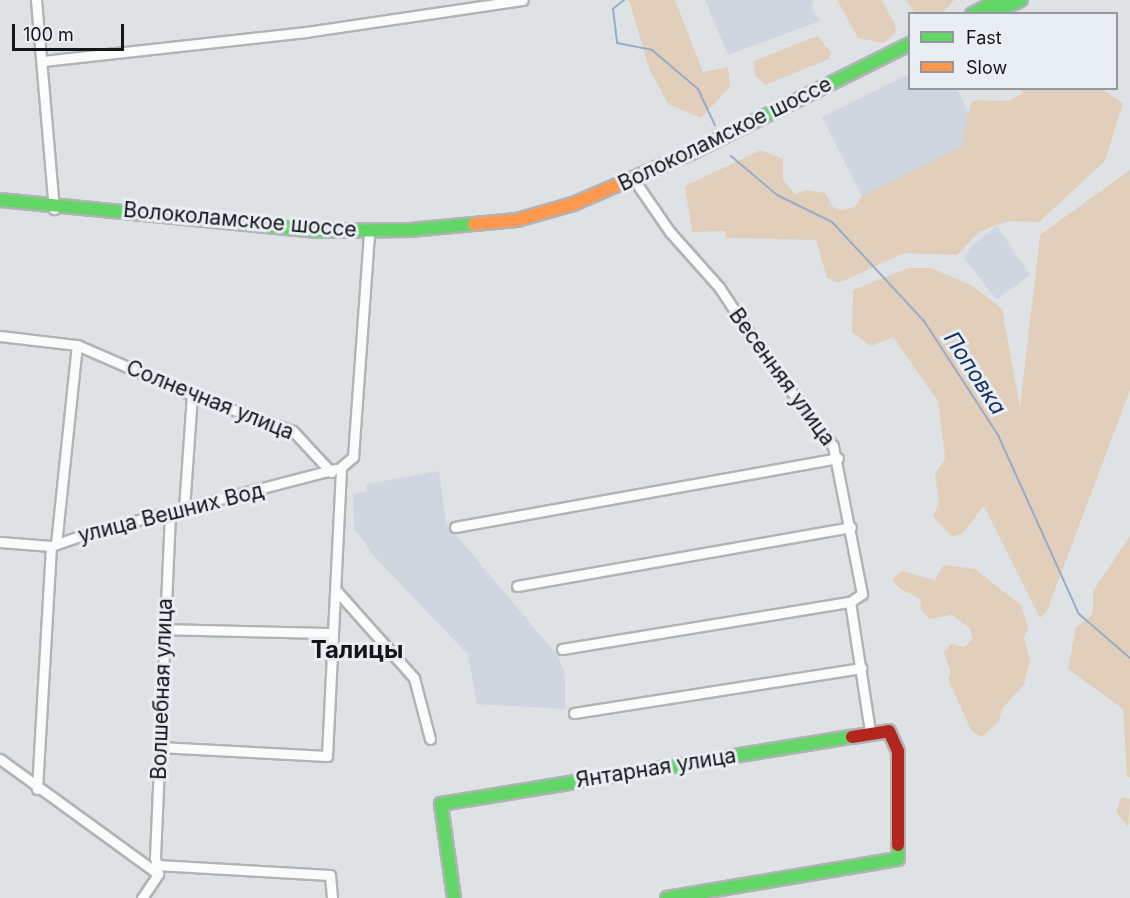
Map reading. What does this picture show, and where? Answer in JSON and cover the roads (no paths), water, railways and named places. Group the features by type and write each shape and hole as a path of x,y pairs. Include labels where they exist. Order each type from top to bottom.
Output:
{"main road":[{"path":"976,12 1000,0"},
{"path":"996,12 1021,0"},
{"name":"Волоколамское шоссе","path":"369,236 482,224 553,212 658,169 908,44"},
{"name":"Волоколамское шоссе","path":"0,200 369,236 452,236 538,225 639,187 908,54"},
{"name":"Волоколамское шоссе","path":"0,208 54,207"},
{"path":"666,898 898,859 898,751 889,731 870,732"},
{"name":"Янтарная улица","path":"454,898 441,804 870,732"}],"street":[{"path":"36,0 54,207"},
{"path":"43,61 306,32 523,0"},
{"name":"Весенняя улица","path":"639,187 670,232 718,287 768,361 823,429 838,458 862,588 857,599 850,602"},
{"name":"улица Вешних Вод","path":"0,542 54,545 341,467 353,457 369,236"},
{"name":"Солнечная улица","path":"0,336 77,345 192,395 293,431 331,471"},
{"path":"37,789 54,545 77,345"},
{"path":"184,509 192,395"},
{"path":"455,527 838,458"},
{"path":"159,747 327,756 341,467"},
{"name":"Волшебная улица","path":"158,870 159,747 170,513"},
{"path":"517,586 851,527"},
{"path":"334,589 414,678 430,739"},
{"path":"562,649 850,602 870,732"},
{"path":"164,629 332,633"},
{"path":"574,713 861,668"},
{"path":"0,759 37,789 158,870 330,875 332,898"},
{"path":"142,898 158,870"}],"waterway":[{"name":"Поповка","path":"624,0 613,9 617,43 652,50 698,89 715,125"},
{"name":"Поповка","path":"731,156 777,195 832,222 924,321 998,435 1079,614 1130,658"}],"district":[{"name":"Талицы","path":"357,650"}]}
